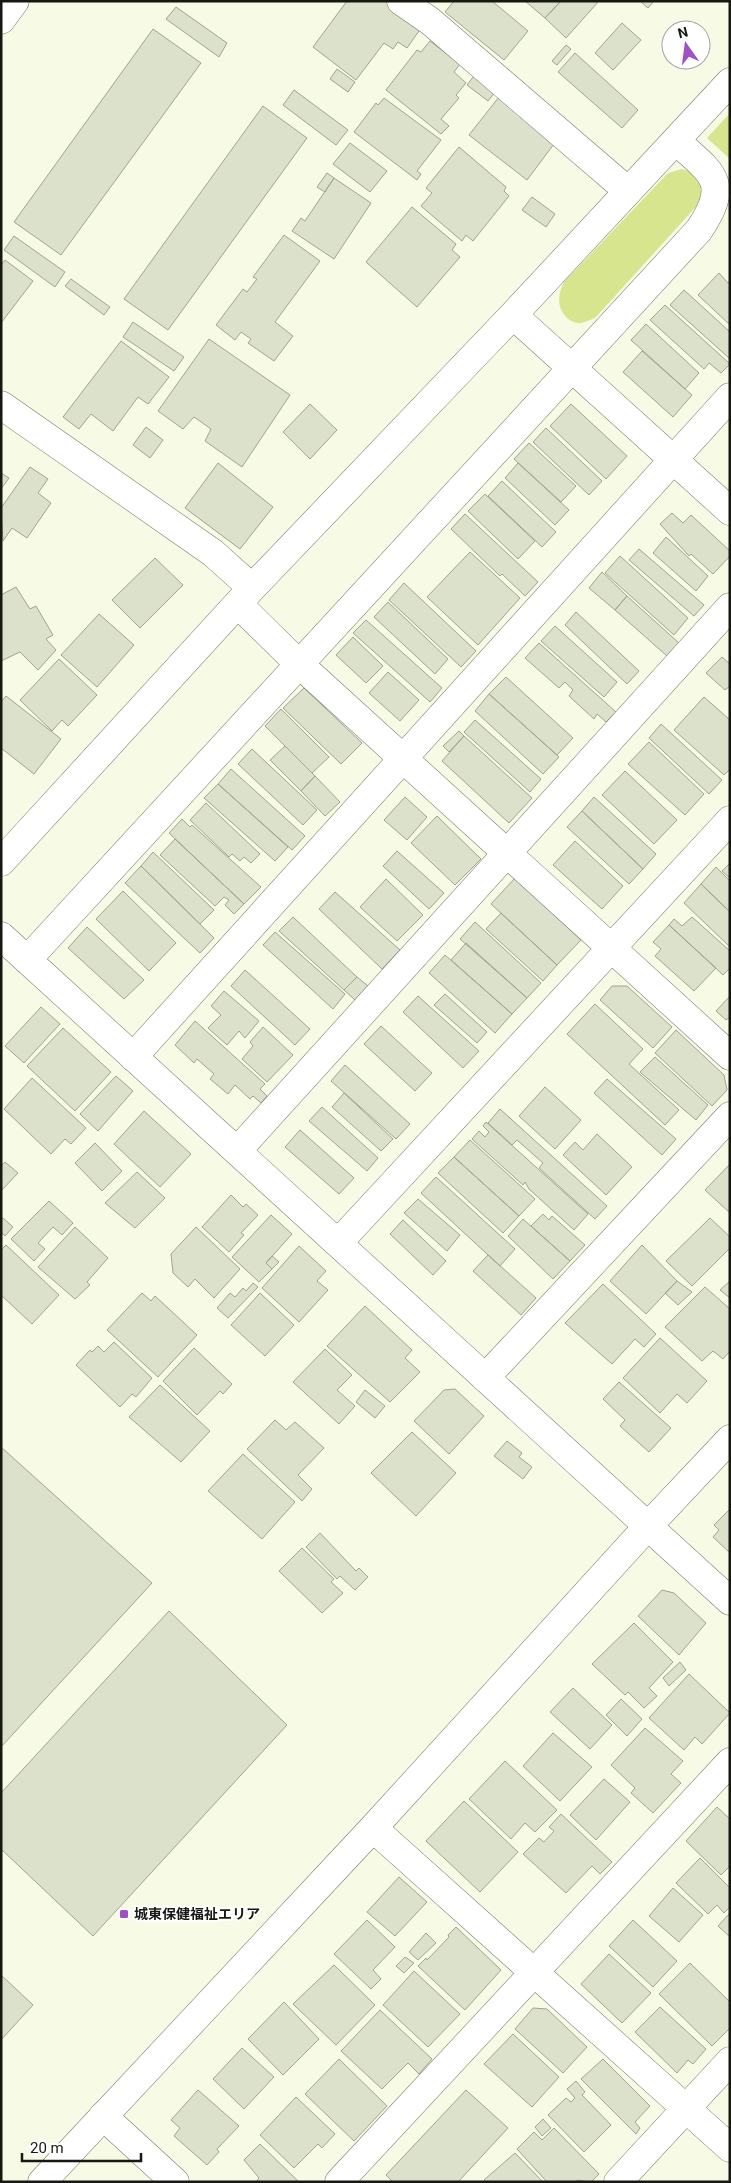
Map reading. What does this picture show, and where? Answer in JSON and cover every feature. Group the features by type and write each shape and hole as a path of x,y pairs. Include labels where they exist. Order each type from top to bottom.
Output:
{"street":[{"path":"1,20 15,1"},
{"path":"401,1 430,21 628,191"},
{"path":"1,862 245,596 513,315 730,82"},
{"path":"27,960 298,663 699,230 712,211 717,190 712,174 676,141"},
{"path":"513,315 730,511"},
{"path":"133,1057 730,397"},
{"path":"1,405 213,553 298,663 730,1056"},
{"path":"237,1151 730,607"},
{"path":"338,1243 730,820"},
{"path":"1,936 730,1601"},
{"path":"485,1378 730,1116"},
{"path":"42,2182 373,1828 648,1526 730,1439"},
{"path":"339,2182 730,1762"},
{"path":"373,1828 730,2148"},
{"path":"618,2182 730,2061"},
{"path":"103,2116 175,2182"}],"green space":[{"path":"730,113 730,159 707,138"},
{"path":"682,169 696,174 702,184 703,199 596,317 579,323 567,318 563,314 559,300 564,282 668,173"}],"building":[{"path":"347,1 385,1 421,28 407,48 398,42 393,49 384,43 356,80 313,47"},
{"path":"454,1 492,1 528,31 504,60 445,12"},
{"path":"525,1 561,1 545,18"},
{"path":"561,1 599,1 566,38 545,18"},
{"path":"640,1 654,1 648,8"},
{"path":"176,7 227,43 219,57 166,19"},
{"path":"622,23 641,40 613,70 595,53"},
{"path":"153,29 201,63 61,255 14,222"},
{"path":"430,41 460,64 454,72 466,83 456,95 459,98 441,119 449,126 441,134 386,90 417,50 421,52"},
{"path":"566,45 571,49 557,65 552,61"},
{"path":"575,53 638,110 622,128 558,72"},
{"path":"337,69 355,82 348,92 330,79"},
{"path":"477,72 498,88 488,101 467,85"},
{"path":"294,90 348,130 336,145 283,105"},
{"path":"499,97 557,140 527,180 469,135"},
{"path":"384,98 441,140 417,171 421,174 417,180 354,132 376,103 378,105"},
{"path":"263,106 307,138 168,330 124,299"},
{"path":"350,143 387,171 370,192 333,164"},
{"path":"459,147 506,187 504,191 509,196 473,241 466,235 462,241 421,206 432,193 426,188"},
{"path":"327,173 334,178 325,192 317,187"},
{"path":"334,178 371,203 334,259 292,231 301,218 305,221"},
{"path":"532,197 555,214 546,227 522,210"},
{"path":"412,207 456,244 452,250 460,257 417,307 366,262"},
{"path":"284,235 320,261 275,322 293,336 274,361 248,343 251,339 241,332 235,340 216,325 243,289 247,292 257,279 253,277"},
{"path":"14,236 65,272 55,287 4,250"},
{"path":"5,260 33,281 1,323 1,265"},
{"path":"719,273 728,283 730,281 730,325 698,295"},
{"path":"71,279 110,307 104,315 65,286"},
{"path":"684,290 730,332 730,359 670,305"},
{"path":"665,305 730,364 721,373 709,363 704,369 650,320"},
{"path":"133,322 184,357 174,371 123,337"},
{"path":"646,324 699,373 685,389 631,340"},
{"path":"209,339 290,395 242,467 205,441 211,429 194,417 183,429 158,411"},
{"path":"121,341 169,377 148,404 138,397 113,431 91,414 79,429 63,417"},
{"path":"642,351 692,395 673,417 623,372"},
{"path":"310,404 337,430 310,459 283,432"},
{"path":"571,404 627,456 606,479 550,426"},
{"path":"146,427 163,440 150,458 133,445"},
{"path":"546,428 602,481 589,495 533,442"},
{"path":"529,443 576,486 561,502 514,459"},
{"path":"218,463 273,507 240,549 185,508"},
{"path":"518,463 569,510 555,525 505,478"},
{"path":"30,467 48,479 38,493 51,503 27,538 12,528 3,541 1,508"},
{"path":"1,473 9,478 1,489"},
{"path":"502,481 556,532 542,547 488,496"},
{"path":"485,494 535,541 518,559 468,511"},
{"path":"672,513 683,523 691,515 730,551 730,556 713,574 691,554 689,556 660,524"},
{"path":"465,514 538,582 525,596 502,574 500,576 451,529"},
{"path":"666,537 708,576 696,591 653,553"},
{"path":"639,549 704,605 694,616 629,560"},
{"path":"470,552 520,598 478,645 427,597"},
{"path":"620,556 688,618 674,635 605,573"},
{"path":"155,558 183,585 140,628 112,600"},
{"path":"602,572 627,596 615,610 589,588"},
{"path":"404,583 476,651 461,667 389,600"},
{"path":"16,587 30,609 36,606 53,635 46,639 56,650 38,670 20,652 1,661 1,595"},
{"path":"627,596 679,643 667,656 615,610"},
{"path":"388,602 448,659 435,674 374,617"},
{"path":"576,612 639,671 627,684 565,625"},
{"path":"99,614 134,645 97,687 61,655"},
{"path":"366,620 442,688 430,702 353,633"},
{"path":"555,626 617,682 604,697 541,641"},
{"path":"353,637 383,666 366,683 336,655"},
{"path":"539,643 616,712 606,722 597,714 594,719 569,696 573,690 565,682 559,688 525,658"},
{"path":"722,657 730,664 730,686 725,690 706,673"},
{"path":"59,659 97,695 68,726 62,720 52,731 20,700"},
{"path":"388,672 419,700 400,721 369,693"},
{"path":"506,677 573,738 557,755 489,694"},
{"path":"304,688 362,743 341,764 283,708"},
{"path":"489,694 559,757 543,774 475,711"},
{"path":"6,696 61,739 34,774 1,748 1,702"},
{"path":"704,697 730,720 730,769 724,775 674,730"},
{"path":"281,709 329,757 312,773 265,726"},
{"path":"475,720 541,779 530,792 464,732"},
{"path":"661,724 722,780 709,794 649,738"},
{"path":"459,731 464,736 449,752 443,746"},
{"path":"464,736 532,798 509,823 442,761"},
{"path":"649,742 704,794 685,815 628,764"},
{"path":"285,746 315,776 301,791 270,760"},
{"path":"252,749 317,810 303,825 238,764"},
{"path":"231,769 305,836 292,850 218,784"},
{"path":"625,771 677,820 654,844 602,795"},
{"path":"315,776 340,802 325,816 301,791"},
{"path":"218,784 288,847 275,861 204,798"},
{"path":"405,797 427,817 407,840 384,820"},
{"path":"594,797 656,854 643,869 582,811"},
{"path":"206,803 260,854 251,863 244,857 240,861 232,854 229,857 190,820"},
{"path":"582,811 643,869 629,884 567,827"},
{"path":"437,816 481,859 455,885 411,843"},
{"path":"182,819 190,827 192,825 261,887 244,904 169,833"},
{"path":"175,839 244,904 234,914 225,905 229,900 224,897 215,906 160,855"},
{"path":"575,841 623,886 602,909 553,865"},
{"path":"397,851 444,893 429,909 383,866"},
{"path":"153,852 214,910 200,924 141,866"},
{"path":"730,863 730,878 722,871"},
{"path":"141,866 214,938 200,953 125,883"},
{"path":"716,867 730,881 730,912 701,884"},
{"path":"515,878 581,940 557,965 491,904"},
{"path":"386,879 423,915 397,941 360,907"},
{"path":"701,884 730,912 730,947 684,903"},
{"path":"123,891 176,943 149,971 96,919"},
{"path":"335,892 400,950 382,969 319,909"},
{"path":"501,913 557,965 543,981 486,929"},
{"path":"293,917 357,977 344,990 279,931"},
{"path":"692,917 730,951 730,968 723,975 669,925 674,919 682,926"},
{"path":"475,922 541,983 527,998 460,939"},
{"path":"669,925 716,968 694,991 655,956 661,949 653,942"},
{"path":"87,927 144,980 124,999 68,948"},
{"path":"275,932 345,994 333,1009 263,945"},
{"path":"466,943 527,998 512,1014 451,960"},
{"path":"445,955 512,1014 495,1033 429,973"},
{"path":"245,970 310,1029 295,1045 231,986"},
{"path":"357,977 368,986 355,1000 344,990"},
{"path":"612,986 627,986 672,1027 653,1048 600,1000"},
{"path":"224,991 259,1021 245,1038 239,1031 227,1045 208,1028 221,1015 211,1006"},
{"path":"445,994 487,1032 477,1043 434,1005"},
{"path":"418,996 479,1051 463,1068 403,1012"},
{"path":"730,996 730,1017 726,1020 716,1011"},
{"path":"595,1004 643,1049 629,1064 679,1110 665,1125 567,1034"},
{"path":"41,1007 60,1024 24,1063 5,1046"},
{"path":"195,1021 265,1084 260,1089 267,1096 261,1103 253,1096 250,1099 235,1085 228,1094 210,1079 214,1074 197,1059 194,1063 175,1045"},
{"path":"381,1026 432,1073 415,1091 364,1044"},
{"path":"263,1027 293,1055 267,1082 242,1059 253,1046 250,1042"},
{"path":"63,1028 111,1072 75,1111 27,1066"},
{"path":"676,1030 724,1075 727,1090 712,1106 655,1053"},
{"path":"655,1057 708,1105 696,1120 640,1072"},
{"path":"345,1065 410,1124 396,1139 331,1081"},
{"path":"116,1076 133,1091 98,1131 80,1114"},
{"path":"32,1078 86,1128 71,1144 65,1139 51,1154 4,1109"},
{"path":"607,1079 676,1139 662,1155 594,1093"},
{"path":"545,1087 581,1120 555,1149 519,1116"},
{"path":"344,1093 393,1139 381,1151 332,1107"},
{"path":"322,1107 378,1158 367,1171 309,1121"},
{"path":"500,1109 607,1206 595,1219 539,1168 543,1163 517,1140 512,1145 488,1123"},
{"path":"144,1111 191,1154 160,1187 114,1144"},
{"path":"486,1122 588,1214 574,1230 529,1189 525,1182 523,1185 472,1139 479,1131 485,1137 489,1132 483,1126"},
{"path":"300,1130 354,1178 339,1194 285,1147"},
{"path":"597,1134 632,1167 606,1195 563,1155 575,1142 583,1150"},
{"path":"470,1140 535,1199 519,1216 454,1157"},
{"path":"95,1143 122,1171 102,1191 75,1163"},
{"path":"454,1157 519,1216 503,1233 438,1173"},
{"path":"5,1162 18,1173 1,1191 1,1166"},
{"path":"730,1164 730,1213 705,1190"},
{"path":"137,1172 165,1198 135,1228 105,1203"},
{"path":"436,1177 515,1249 500,1266 421,1193"},
{"path":"231,1195 243,1207 246,1204 258,1215 241,1233 244,1235 229,1252 202,1227"},
{"path":"418,1199 460,1235 447,1251 404,1213"},
{"path":"49,1201 73,1223 62,1235 53,1227 38,1243 45,1249 34,1261 11,1239"},
{"path":"543,1214 549,1220 552,1216 585,1245 570,1261 531,1226"},
{"path":"271,1215 292,1234 266,1263 272,1269 259,1282 232,1257"},
{"path":"3,1218 13,1227 5,1236 1,1232 1,1220"},
{"path":"710,1218 730,1237 730,1248 692,1286 666,1261"},
{"path":"523,1219 570,1261 553,1279 508,1236"},
{"path":"403,1220 446,1261 433,1275 390,1234"},
{"path":"75,1227 108,1258 87,1282 90,1285 75,1299 38,1267"},
{"path":"196,1227 240,1269 214,1298 195,1279 188,1287 173,1273 171,1254"},
{"path":"6,1245 59,1295 32,1324 1,1295 1,1250"},
{"path":"642,1245 677,1281 646,1314 610,1281"},
{"path":"299,1246 326,1271 317,1281 328,1290 299,1322 262,1288"},
{"path":"488,1255 536,1298 521,1315 473,1271"},
{"path":"272,1256 279,1262 272,1269 266,1263"},
{"path":"677,1281 692,1292 678,1305 665,1293"},
{"path":"730,1281 730,1298 720,1290"},
{"path":"253,1283 258,1287 228,1318 217,1308 230,1293 235,1297 243,1288 246,1291"},
{"path":"603,1284 656,1334 644,1347 635,1339 612,1364 565,1323"},
{"path":"705,1287 730,1309 730,1351 723,1359 713,1351 702,1361 665,1327"},
{"path":"142,1293 151,1301 155,1296 197,1335 158,1377 107,1330"},
{"path":"260,1293 294,1325 265,1356 231,1325"},
{"path":"365,1306 412,1350 405,1358 420,1372 390,1402 327,1346"},
{"path":"660,1338 707,1381 687,1403 677,1394 660,1413 623,1378"},
{"path":"114,1342 152,1378 136,1397 132,1394 120,1407 76,1365 90,1350 92,1352 98,1346 104,1352"},
{"path":"194,1348 232,1384 223,1394 220,1391 197,1415 163,1381"},
{"path":"325,1349 352,1375 337,1390 355,1406 339,1424 293,1382"},
{"path":"619,1382 671,1428 649,1452 620,1426 625,1420 603,1399"},
{"path":"160,1385 210,1431 181,1462 129,1417"},
{"path":"455,1389 484,1416 449,1454 414,1421 444,1390"},
{"path":"365,1390 385,1406 375,1418 356,1402"},
{"path":"275,1420 286,1430 295,1422 324,1448 298,1475 312,1489 302,1501 247,1449"},
{"path":"412,1432 456,1473 416,1516 371,1473"},
{"path":"507,1441 522,1453 519,1457 532,1467 523,1479 494,1456"},
{"path":"1,1447 152,1583 1,1747"},
{"path":"243,1454 295,1502 262,1539 208,1491"},
{"path":"730,1509 730,1553 713,1537 719,1530 714,1525"},
{"path":"320,1533 356,1571 359,1568 368,1577 355,1590 340,1576 337,1579 306,1547"},
{"path":"302,1548 334,1579 331,1582 343,1593 322,1613 279,1571"},
{"path":"662,1590 674,1593 706,1623 679,1655 638,1616"},
{"path":"169,1611 287,1725 93,1936 1,1849 1,1793"},
{"path":"634,1623 673,1662 649,1688 657,1696 644,1708 628,1692 625,1695 592,1664"},
{"path":"680,1662 686,1670 669,1686 663,1678"},
{"path":"689,1674 730,1713 702,1744 695,1737 684,1750 649,1718"},
{"path":"573,1688 612,1725 590,1749 550,1712"},
{"path":"621,1699 642,1719 627,1736 606,1715"},
{"path":"645,1728 683,1761 671,1774 681,1783 653,1813 631,1793 635,1788 611,1765"},
{"path":"553,1733 592,1767 560,1801 523,1766"},
{"path":"505,1761 557,1810 535,1832 525,1823 511,1839 469,1799"},
{"path":"604,1779 630,1802 596,1840 570,1815"},
{"path":"464,1801 518,1852 480,1892 426,1841"},
{"path":"717,1807 730,1819 730,1866 721,1875 686,1841"},
{"path":"561,1814 612,1862 600,1874 592,1866 566,1893 523,1854 539,1838 544,1842 554,1831 549,1827"},
{"path":"700,1858 730,1888 730,1907 724,1913 717,1905 708,1914 676,1883"},
{"path":"399,1877 427,1902 395,1936 367,1912"},
{"path":"673,1888 703,1915 679,1942 649,1916"},
{"path":"730,1913 730,1937 718,1926"},
{"path":"367,1920 395,1947 373,1970 381,1979 371,1989 334,1954"},
{"path":"633,1920 677,1961 653,1987 609,1946"},
{"path":"456,1927 501,1970 465,2010 418,1966 426,1958 427,1960"},
{"path":"426,1933 436,1943 418,1960 409,1952"},
{"path":"609,1954 651,1993 622,2023 581,1984"},
{"path":"405,1957 414,1963 404,1973 396,1966"},
{"path":"690,1963 730,2002 730,2028 712,2046 659,1994"},
{"path":"334,1965 375,2005 336,2045 293,2004"},
{"path":"414,1971 460,2014 428,2047 383,2005"},
{"path":"1,1975 33,2005 1,2040"},
{"path":"284,2002 319,2039 283,2075 248,2039"},
{"path":"660,2007 706,2049 693,2064 688,2060 677,2073 635,2032"},
{"path":"533,2008 547,2009 587,2047 563,2073 515,2029"},
{"path":"380,2010 432,2059 419,2074 408,2063 382,2089 341,2051"},
{"path":"513,2034 559,2077 532,2107 484,2064"},
{"path":"242,2048 274,2077 244,2109 213,2079"},
{"path":"339,2059 387,2106 354,2141 305,2094"},
{"path":"603,2059 650,2106 635,2122 640,2128 636,2134 581,2079"},
{"path":"576,2081 585,2092 582,2095 611,2125 584,2152 548,2115 566,2098 571,2102 575,2098 567,2089"},
{"path":"198,2090 239,2126 217,2149 219,2152 207,2165 174,2136 180,2128 171,2120"},
{"path":"466,2090 508,2128 458,2182 393,2182 386,2175"},
{"path":"296,2097 335,2134 322,2148 318,2144 294,2168 260,2135"},
{"path":"543,2119 551,2128 542,2136 535,2127"},
{"path":"554,2128 599,2174 591,2182 577,2180 576,2182 547,2182 517,2149 534,2132 542,2140"},
{"path":"260,2144 299,2182 256,2182 259,2178 244,2160"},
{"path":"515,2153 543,2182 486,2182 484,2180"}],"place":[{"name":"城東保健福祉エリア","path":"124,1914"}]}
